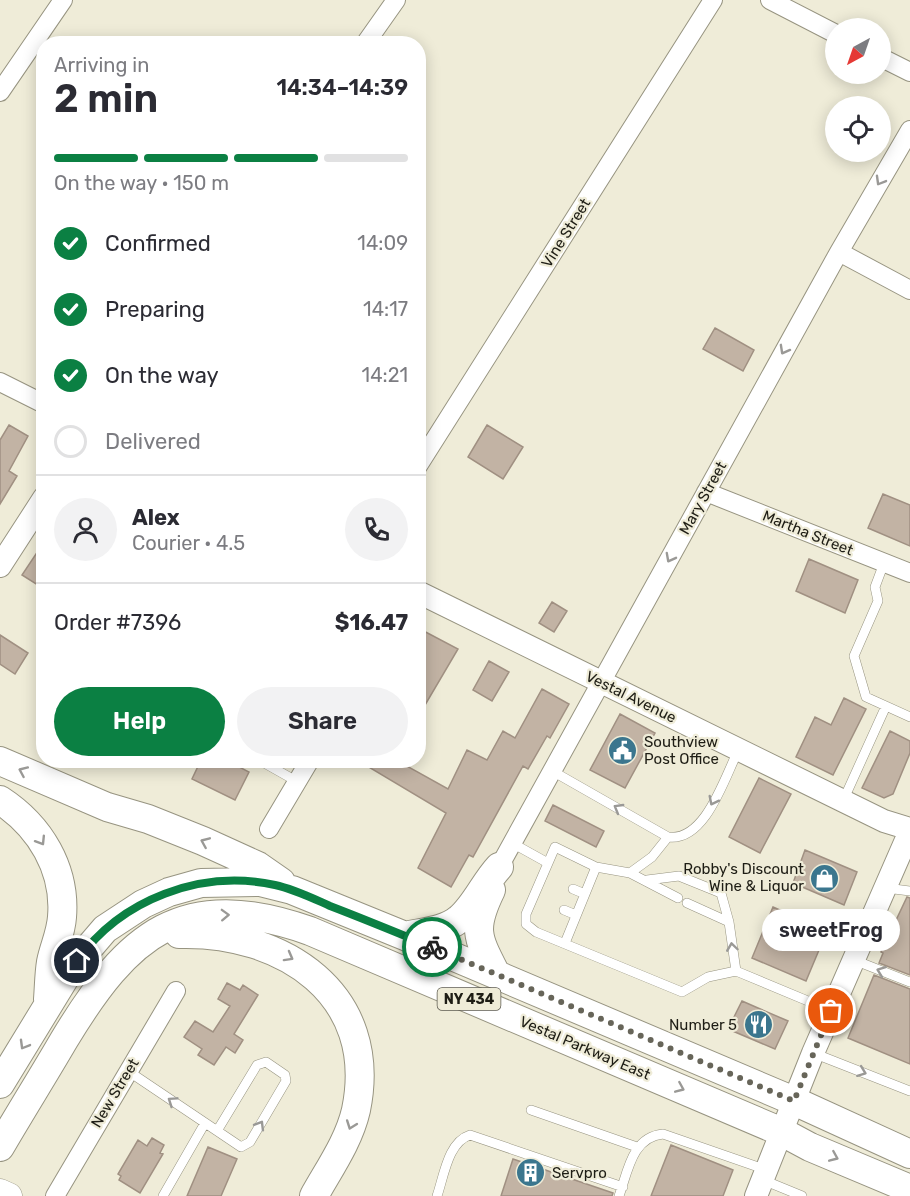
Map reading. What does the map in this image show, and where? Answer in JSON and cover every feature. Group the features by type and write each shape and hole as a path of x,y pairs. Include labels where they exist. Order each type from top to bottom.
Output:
{"main road":[{"path":"0,761 107,807 148,819 203,841 258,866 292,890"},
{"path":"0,800 16,812 38,835 61,882 62,921 51,961 47,1005"},
{"path":"405,936 439,929 459,919 506,855"},
{"path":"496,974 482,946 478,921 506,855"},
{"name":"NY 434","path":"0,1084 69,971 98,936 133,910 159,896 189,886 224,881 260,882 292,890 496,974 794,1101 910,1154"},
{"name":"Vestal Parkway East","path":"3,1142 96,990 124,956 150,937 174,924 206,916 239,914 282,921 782,1132 810,1147 910,1189"},
{"path":"150,937 210,934 266,946 307,970 331,993 342,1010 354,1038 358,1058 358,1098 346,1138 314,1196"},
{"path":"0,1192 9,1196"}],"street":[{"path":"38,36 63,0"},
{"path":"371,36 396,0"},
{"name":"Vine Street","path":"426,453 713,0"},
{"path":"770,0 825,28"},
{"path":"0,92 36,39"},
{"path":"891,62 910,72"},
{"name":"Mary Street","path":"506,855 554,772 838,252 910,130"},
{"path":"838,252 910,290"},
{"path":"0,382 36,400"},
{"name":"Martha Street","path":"706,492 910,573"},
{"path":"0,566 36,510"},
{"name":"Vestal Avenue","path":"426,596 884,821 910,830"},
{"path":"269,829 306,768"},
{"path":"762,1182 813,1053 910,830"},
{"name":"New Street","path":"55,1196 176,991"}],"lane":[{"path":"884,563 875,587 878,601 854,657 866,697 910,717"},
{"path":"843,801 886,706"},
{"path":"554,772 668,837 679,838 701,825 739,749"},
{"path":"273,768 298,782"},
{"path":"630,873 652,857 668,837"},
{"path":"678,898 647,880 630,873 596,867 555,847 526,914 526,924 536,932 682,992 708,977 736,971 831,1011"},
{"path":"506,855 548,862"},
{"path":"565,943 596,867"},
{"path":"542,875 553,880"},
{"path":"647,880 679,876 721,894 729,922 736,971"},
{"path":"884,887 910,891"},
{"path":"573,889 585,894"},
{"path":"533,897 543,902"},
{"path":"687,903 729,922"},
{"path":"564,910 576,915"},
{"path":"853,960 910,982"},
{"path":"813,1053 910,1091"},
{"path":"128,1071 205,1123 217,1131 241,1147 250,1142 286,1082 285,1075 266,1062 257,1065 217,1131"},
{"path":"531,1110 637,1147"},
{"path":"163,1196 205,1123"},
{"path":"437,1196 454,1146 461,1138 470,1135 621,1191 637,1147 645,1139 663,1134 762,1182 802,1196"}],"building":[{"path":"715,328 754,350 743,371 703,349"},
{"path":"9,425 28,436 9,471 17,476 0,504 0,440"},
{"path":"487,425 523,447 503,479 468,457"},
{"path":"883,494 910,505 910,546 868,528"},
{"path":"36,554 36,584 22,575"},
{"path":"809,559 858,580 845,613 796,591"},
{"path":"552,602 567,611 554,632 539,623"},
{"path":"426,632 458,649 426,703"},
{"path":"0,635 28,653 15,674 0,664"},
{"path":"489,661 509,672 492,701 473,690"},
{"path":"542,689 569,704 550,738 547,736 528,769 523,766 473,857 469,855 451,887 418,868 446,813 370,768 410,768 448,789 467,750 487,760 503,731 515,738"},
{"path":"844,698 866,709 833,775 796,757 815,717 831,725"},
{"name":"Southview Post Office","path":"620,714 655,733 625,788 590,770"},
{"path":"890,731 910,741 910,753 893,794 884,798 862,788"},
{"path":"197,768 241,768 249,772 235,800 192,779"},
{"path":"759,778 791,794 760,853 729,837"},
{"path":"553,805 604,831 596,847 545,821"},
{"name":"Robby's Discount Wine & Liquor","path":"805,850 857,872 844,905 793,883"},
{"path":"907,897 910,898 910,975 879,963 883,953 881,952"},
{"path":"773,907 827,931 806,981 752,958"},
{"path":"874,975 910,989 910,1064 848,1038"},
{"path":"227,983 240,990 243,985 258,995 234,1034 243,1040 235,1053 226,1047 214,1065 198,1055 202,1049 184,1037 195,1021 213,1032 230,1006 218,999"},
{"name":"Number 5","path":"742,1001 788,1021 775,1049 728,1029"},
{"path":"152,1138 164,1145 160,1153 163,1154 140,1193 119,1180 121,1176 118,1174 138,1140 147,1146"},
{"path":"671,1145 733,1170 723,1196 651,1196"},
{"path":"208,1147 237,1159 221,1196 187,1196"},
{"name":"Servpro","path":"513,1159 613,1193 612,1196 501,1196"}],"way so far":[{"path":"432,947 794,1101 831,1011"}],"place":[{"name":"Southview Post Office","path":"623,751"},
{"name":"Robby's Discount Wine & Liquor","path":"825,878"},
{"name":"sweetFrog","path":"831,1011"},
{"name":"Number 5","path":"758,1025"},
{"name":"Servpro","path":"531,1173"}],"route":[{"path":"77,961 105,929 150,900 201,883 236,880 278,885 432,947"}]}
